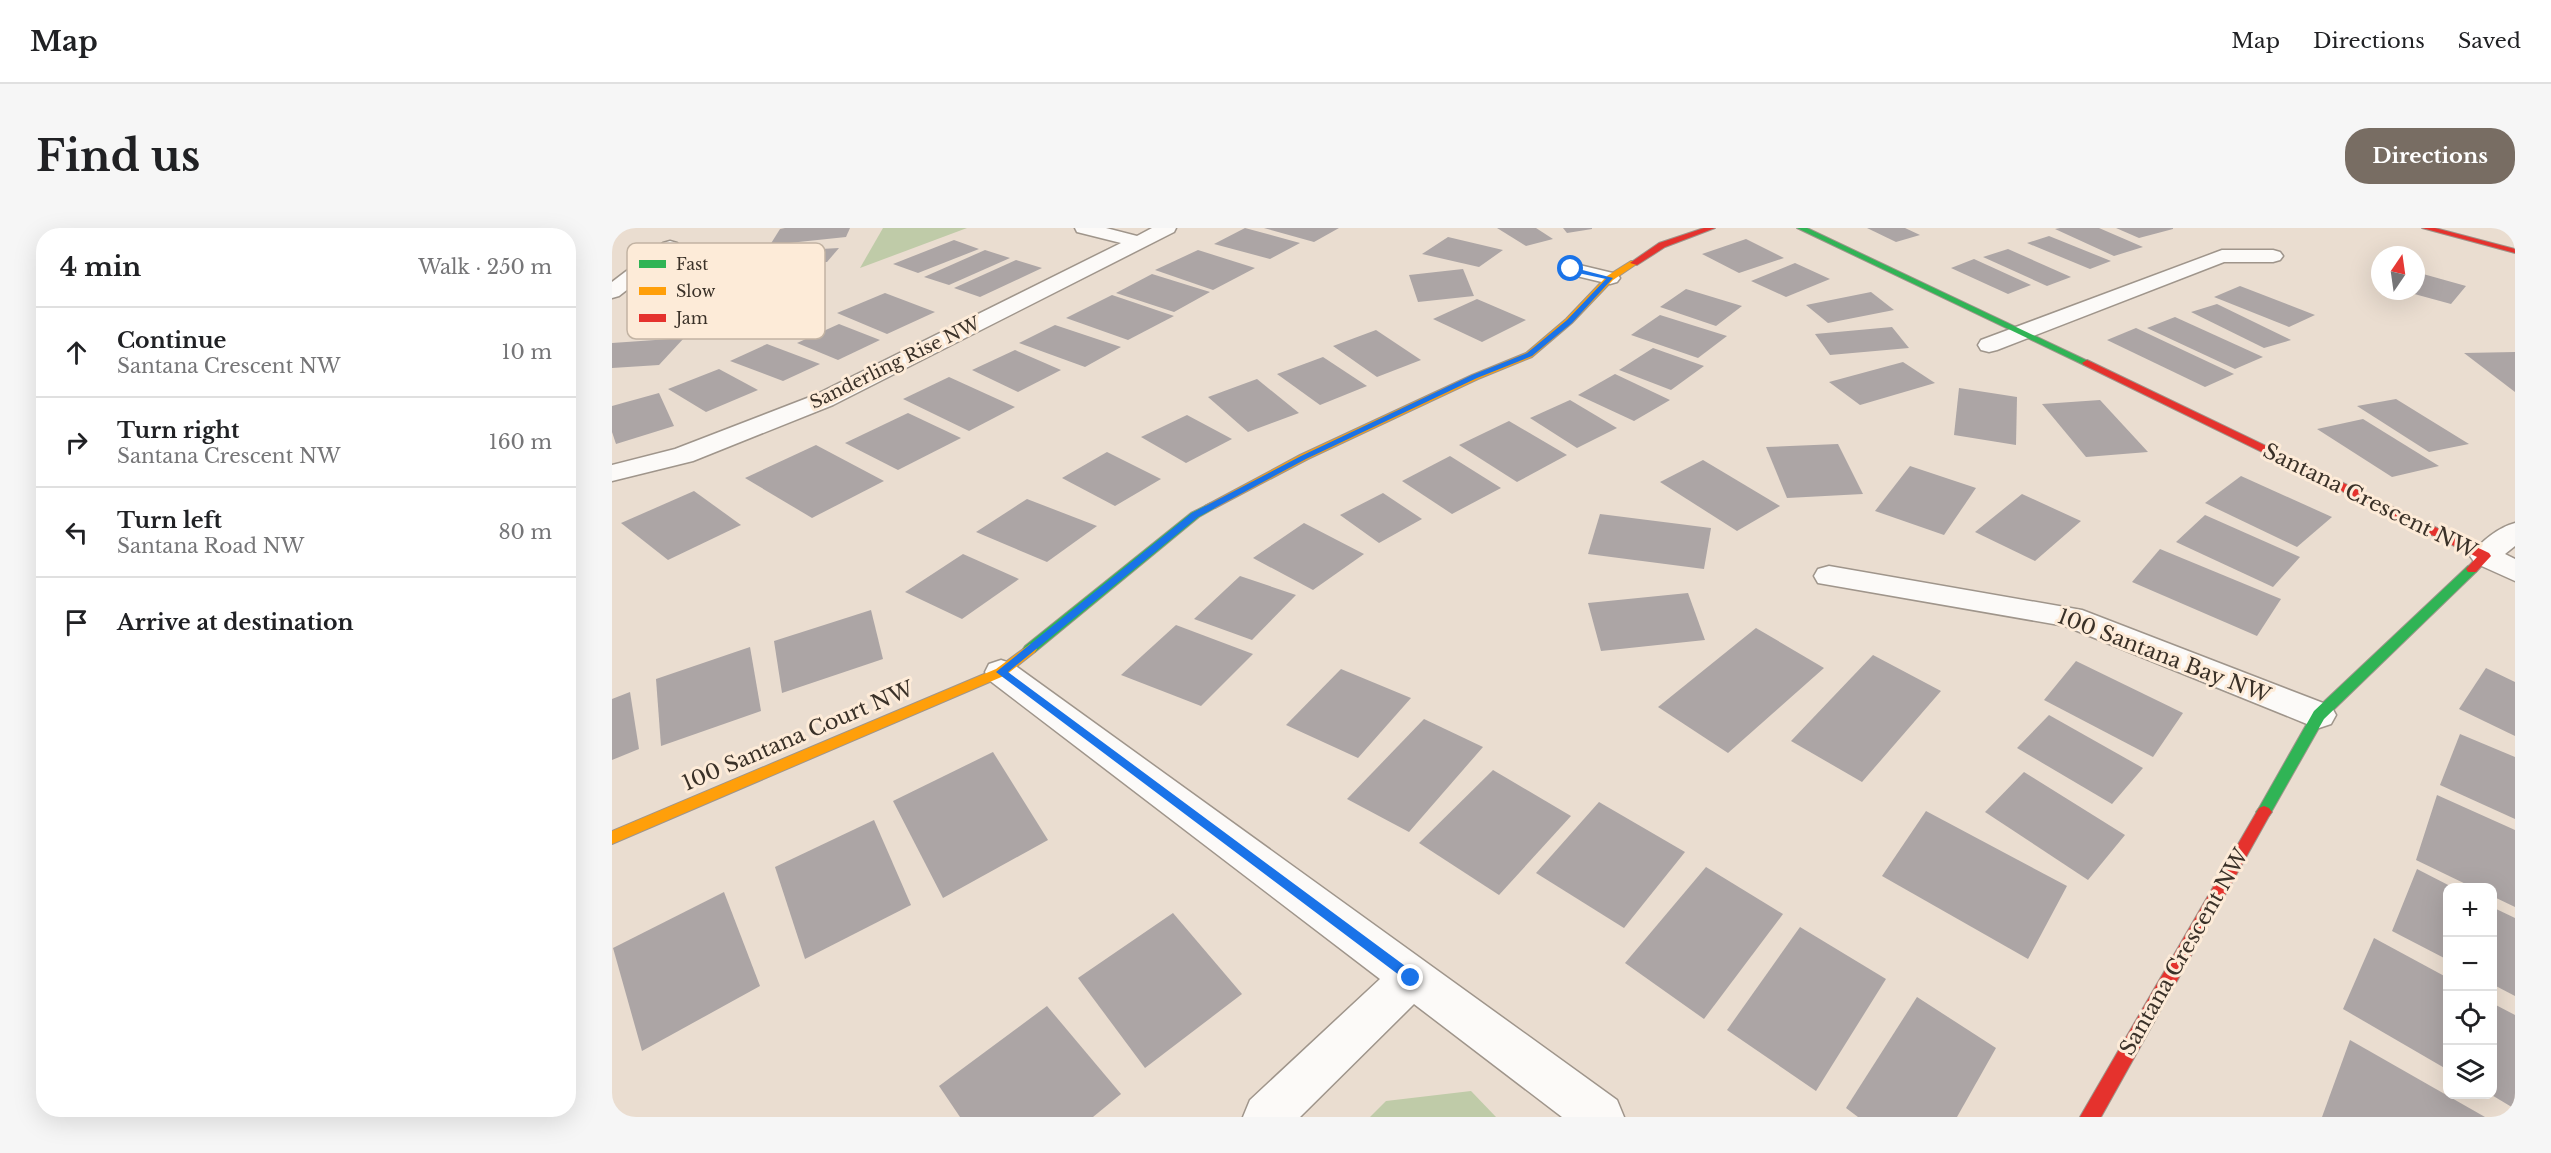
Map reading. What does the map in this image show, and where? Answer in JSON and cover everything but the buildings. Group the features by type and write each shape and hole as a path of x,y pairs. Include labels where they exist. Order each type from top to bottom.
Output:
{"street":[{"path":"1084,228 1138,242"},
{"name":"Sanderling Rise NW","path":"612,473 684,455 824,400 1167,228"},
{"path":"1600,1117 1001,672 1195,515 1304,457 1475,377 1529,355 1569,321 1610,278 1662,245 1711,228"},
{"name":"Santana Crescent NW","path":"1801,228 2021,331 2485,556 2319,716 2090,1117"},
{"path":"2426,228 2515,250"},
{"path":"1989,345 2222,256 2273,256"},
{"path":"1571,269 1610,278"},
{"path":"612,292 627,280"},
{"path":"2515,532 2485,556 2515,571"},
{"name":"100 Santana Bay NW","path":"1829,576 2071,617 2319,716"},
{"name":"100 Santana Court NW","path":"612,838 1001,672"},
{"path":"1267,1117 1411,978"}],"green space":[{"path":"883,228 967,228 860,268"},
{"path":"1471,1091 1496,1117 1370,1117 1386,1101"}],"traffic: fast":[{"path":"1801,228 2087,363"},
{"path":"1030,649 1195,515 1211,506"},
{"path":"2264,812 2319,715 2472,569"}],"traffic: slow":[{"path":"1211,506 1304,457 1475,377 1529,355 1569,321 1610,278 1634,263"},
{"path":"612,838 1001,672 1030,649"}],"traffic: jam":[{"path":"1634,263 1662,245 1711,228"},
{"path":"2426,228 2515,251"},
{"path":"2087,363 2485,556 2472,569"},
{"path":"2090,1117 2264,812"}],"route":[{"path":"1411,978 1001,672 1195,515 1304,457 1475,377 1529,355 1569,321 1610,278 1571,269"}]}
